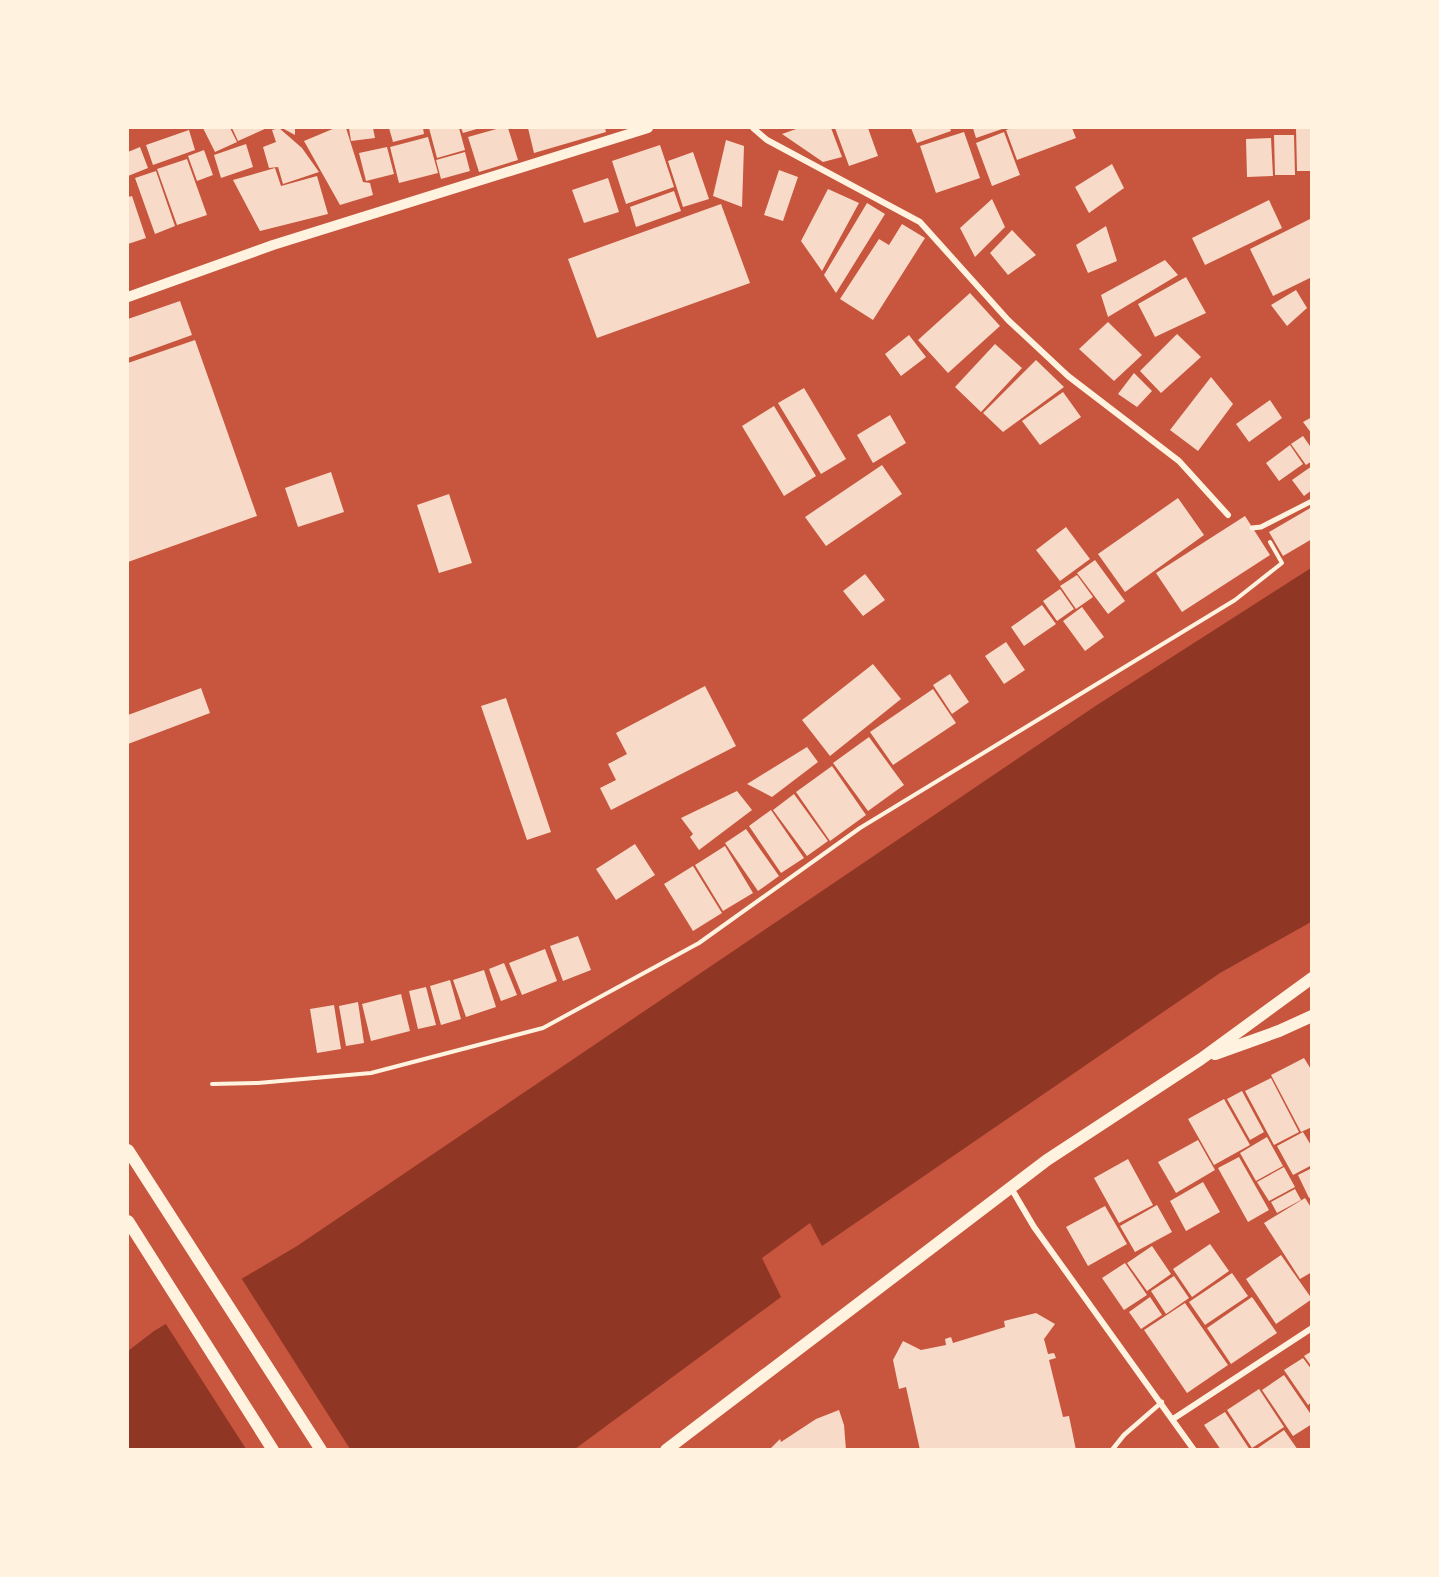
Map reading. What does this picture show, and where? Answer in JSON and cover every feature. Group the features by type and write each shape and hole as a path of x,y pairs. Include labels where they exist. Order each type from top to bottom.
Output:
{"main road":[{"path":"666,1449 1047,1160 1201,1059 1311,978"},
{"path":"1201,1059 1279,1031 1311,1016"},
{"path":"128,1150 321,1449"},
{"path":"128,1221 273,1449"}],"street":[{"path":"128,297 273,245 634,130 648,128"},
{"path":"753,128 767,140 920,222 1008,320 1068,376 1179,461 1228,515"},
{"path":"1252,528 1261,527 1311,501"},
{"path":"1011,1188 1034,1227 1194,1449"},
{"path":"1173,1419 1311,1328"}],"lane":[{"path":"1112,1449 1124,1435 1162,1402"}],"path":[{"path":"212,1084 258,1083 370,1073 543,1028 699,943 860,828 1235,600 1282,563 1261,527"}],"shaded area":[{"path":"1311,568 1311,922 1220,973 822,1246 810,1223 762,1258 781,1297 575,1449 128,1450 128,1351 154,1331 297,1246 1097,705"}],"pier":[{"path":"240,1276 350,1449 246,1449 164,1321"}],"building":[{"path":"203,128 230,128 237,142 215,152"},
{"path":"232,128 267,128 238,141"},
{"path":"279,128 302,148 319,172 283,184 278,167 269,168 263,147 276,142 272,130"},
{"path":"282,128 295,128 295,135"},
{"path":"335,128 346,128 363,182 370,183 373,195 340,205 304,141"},
{"path":"349,128 373,128 375,138 351,141"},
{"path":"389,128 423,128 424,134 393,142"},
{"path":"429,128 459,128 465,150 437,158"},
{"path":"461,128 480,128 463,133"},
{"path":"508,128 518,160 479,172 468,137"},
{"path":"528,128 605,128 606,132 534,153"},
{"path":"799,128 831,128 842,157 823,162 782,134"},
{"path":"835,128 868,128 878,156 849,166"},
{"path":"911,128 950,128 951,131 917,143"},
{"path":"973,128 1005,128 976,138"},
{"path":"1012,128 1072,128 1076,138 1017,160 1006,130"},
{"path":"1296,128 1312,128 1312,171 1297,171"},
{"path":"189,130 195,150 153,165 146,145"},
{"path":"964,132 980,178 936,193 920,146"},
{"path":"1004,132 1020,175 992,186 976,143"},
{"path":"1274,135 1294,135 1295,175 1275,175"},
{"path":"428,137 438,173 399,183 390,147"},
{"path":"1271,138 1273,176 1247,177 1246,139"},
{"path":"726,140 744,146 742,207 713,196"},
{"path":"246,144 253,167 221,178 214,155"},
{"path":"660,145 674,187 626,204 612,161"},
{"path":"140,147 148,168 128,176 128,152"},
{"path":"387,147 394,174 366,181 359,153"},
{"path":"204,150 213,175 197,181 188,156"},
{"path":"465,152 470,171 441,179 436,160"},
{"path":"693,152 709,199 683,207 668,161"},
{"path":"187,159 207,215 177,225 157,169"},
{"path":"1112,164 1124,188 1089,213 1075,187"},
{"path":"275,168 281,186 317,176 328,214 260,231 233,180"},
{"path":"779,170 798,177 783,221 764,215"},
{"path":"156,171 175,226 155,234 135,178"},
{"path":"608,178 619,212 584,223 572,190"},
{"path":"828,189 859,203 822,271 801,241"},
{"path":"674,191 681,211 636,227 630,207"},
{"path":"132,196 146,238 128,244 128,197"},
{"path":"992,199 1005,227 975,257 960,228"},
{"path":"1269,200 1282,228 1205,265 1192,238"},
{"path":"867,203 885,214 836,293 824,275"},
{"path":"721,204 750,283 597,338 568,259"},
{"path":"1312,218 1312,277 1273,296 1250,249"},
{"path":"902,224 925,238 873,320 840,299 879,239 889,245"},
{"path":"1106,226 1117,261 1088,273 1076,245"},
{"path":"1012,230 1036,255 1008,275 990,253"},
{"path":"1165,260 1178,275 1108,317 1101,295"},
{"path":"1186,277 1206,313 1155,337 1138,304"},
{"path":"1296,290 1307,308 1287,326 1271,305"},
{"path":"970,293 1000,326 948,373 918,340"},
{"path":"180,301 192,335 128,358 128,319"},
{"path":"1108,322 1142,355 1114,381 1079,349"},
{"path":"1177,334 1201,357 1161,393 1140,371"},
{"path":"909,335 926,357 901,376 885,354"},
{"path":"195,340 257,516 128,562 128,363"},
{"path":"995,344 1022,368 981,412 955,387"},
{"path":"1036,360 1064,387 1003,432 983,413"},
{"path":"1134,373 1152,391 1137,407 1118,394"},
{"path":"1211,377 1233,404 1198,451 1170,430"},
{"path":"804,388 846,459 821,474 778,403"},
{"path":"1063,392 1081,417 1040,445 1022,421"},
{"path":"1270,400 1282,418 1249,442 1236,424"},
{"path":"774,406 816,476 784,496 742,426"},
{"path":"890,415 906,443 873,463 857,435"},
{"path":"1312,417 1312,434 1303,422"},
{"path":"1303,436 1312,449 1312,461 1306,465 1291,444"},
{"path":"1290,445 1303,464 1279,481 1266,463"},
{"path":"882,465 902,494 826,546 805,517"},
{"path":"1312,466 1312,490 1304,496 1292,480"},
{"path":"331,472 344,512 298,527 285,488"},
{"path":"449,494 472,563 439,573 417,505"},
{"path":"1178,498 1204,535 1125,592 1098,554"},
{"path":"1312,507 1312,539 1283,556 1269,532"},
{"path":"1245,516 1270,555 1182,612 1156,573"},
{"path":"1066,527 1090,559 1060,581 1036,550"},
{"path":"1095,560 1125,601 1108,614 1077,573"},
{"path":"865,574 885,600 863,616 843,591"},
{"path":"1077,575 1093,597 1076,609 1060,586"},
{"path":"1060,589 1074,609 1057,621 1043,601"},
{"path":"1042,605 1056,624 1024,646 1011,627"},
{"path":"1082,607 1104,637 1085,651 1063,621"},
{"path":"1006,642 1025,670 1004,684 985,656"},
{"path":"873,664 901,699 830,756 802,720"},
{"path":"950,674 969,702 952,714 933,685"},
{"path":"705,686 736,746 611,810 600,788 616,780 608,764 627,754 616,733"},
{"path":"201,688 210,713 128,744 128,715"},
{"path":"933,689 956,723 893,765 870,732"},
{"path":"506,698 551,832 527,840 481,706"},
{"path":"869,737 904,785 868,811 833,763"},
{"path":"807,747 818,762 772,797 747,784"},
{"path":"832,766 866,815 830,841 796,792"},
{"path":"737,791 752,810 699,850 690,837 693,834 681,818"},
{"path":"794,794 828,841 807,856 773,810"},
{"path":"771,810 804,858 781,873 749,826"},
{"path":"746,829 779,876 758,891 725,843"},
{"path":"635,844 655,875 616,900 596,869"},
{"path":"725,846 753,893 723,911 695,865"},
{"path":"693,866 722,913 693,931 664,884"},
{"path":"578,936 591,970 563,981 550,946"},
{"path":"545,949 557,981 522,995 509,963"},
{"path":"504,963 517,995 501,1001 489,969"},
{"path":"484,970 496,1007 466,1017 453,980"},
{"path":"450,980 461,1019 441,1025 430,986"},
{"path":"426,987 436,1025 418,1029 409,991"},
{"path":"401,994 410,1031 371,1041 362,1004"},
{"path":"358,1002 364,1043 346,1046 339,1006"},
{"path":"334,1005 341,1049 317,1053 310,1009"},
{"path":"1304,1058 1312,1071 1312,1127 1301,1132 1271,1075"},
{"path":"1271,1078 1299,1132 1274,1145 1245,1091"},
{"path":"1242,1091 1264,1132 1250,1140 1227,1099"},
{"path":"1224,1099 1250,1145 1214,1165 1188,1119"},
{"path":"1303,1132 1312,1147 1312,1165 1293,1175 1277,1146"},
{"path":"1267,1137 1283,1166 1256,1181 1240,1153"},
{"path":"1198,1140 1215,1170 1176,1193 1158,1162"},
{"path":"1239,1157 1269,1210 1248,1222 1218,1168"},
{"path":"1128,1159 1153,1205 1119,1223 1094,1178"},
{"path":"1284,1167 1295,1187 1269,1201 1257,1182"},
{"path":"1312,1168 1312,1197 1309,1198 1298,1175"},
{"path":"1203,1182 1220,1212 1186,1231 1170,1201"},
{"path":"1295,1189 1301,1200 1277,1213 1271,1202"},
{"path":"1305,1198 1312,1209 1312,1272 1300,1279 1264,1223"},
{"path":"1157,1205 1172,1232 1135,1252 1120,1226"},
{"path":"1105,1206 1127,1244 1088,1266 1066,1227"},
{"path":"1210,1244 1229,1271 1192,1297 1173,1269"},
{"path":"1152,1246 1171,1274 1147,1291 1127,1263"},
{"path":"1281,1255 1312,1299 1276,1324 1246,1279"},
{"path":"1125,1263 1147,1295 1124,1310 1102,1278"},
{"path":"1232,1273 1248,1296 1205,1325 1189,1302"},
{"path":"1174,1276 1189,1298 1166,1314 1151,1291"},
{"path":"1150,1297 1162,1315 1141,1329 1129,1312"},
{"path":"1252,1297 1277,1333 1231,1364 1207,1328"},
{"path":"1185,1303 1228,1365 1187,1393 1144,1330"},
{"path":"1036,1313 1055,1324 1044,1339 1048,1354 1054,1353 1056,1358 1049,1360 1063,1417 1069,1416 1076,1450 920,1450 906,1387 899,1389 893,1360 903,1341 921,1350 946,1345 945,1339 951,1337 953,1343 1005,1327 1004,1321"},
{"path":"1312,1351 1312,1367 1304,1356"},
{"path":"1303,1358 1312,1370 1312,1402 1308,1405 1284,1370"},
{"path":"1284,1375 1312,1416 1312,1424 1293,1436 1262,1390"},
{"path":"1259,1389 1284,1427 1252,1448 1227,1410"},
{"path":"839,1410 844,1425 846,1450 769,1450 780,1439 781,1442 816,1419"},
{"path":"1225,1412 1250,1450 1221,1450 1204,1425"},
{"path":"1284,1430 1298,1450 1255,1450"}]}
